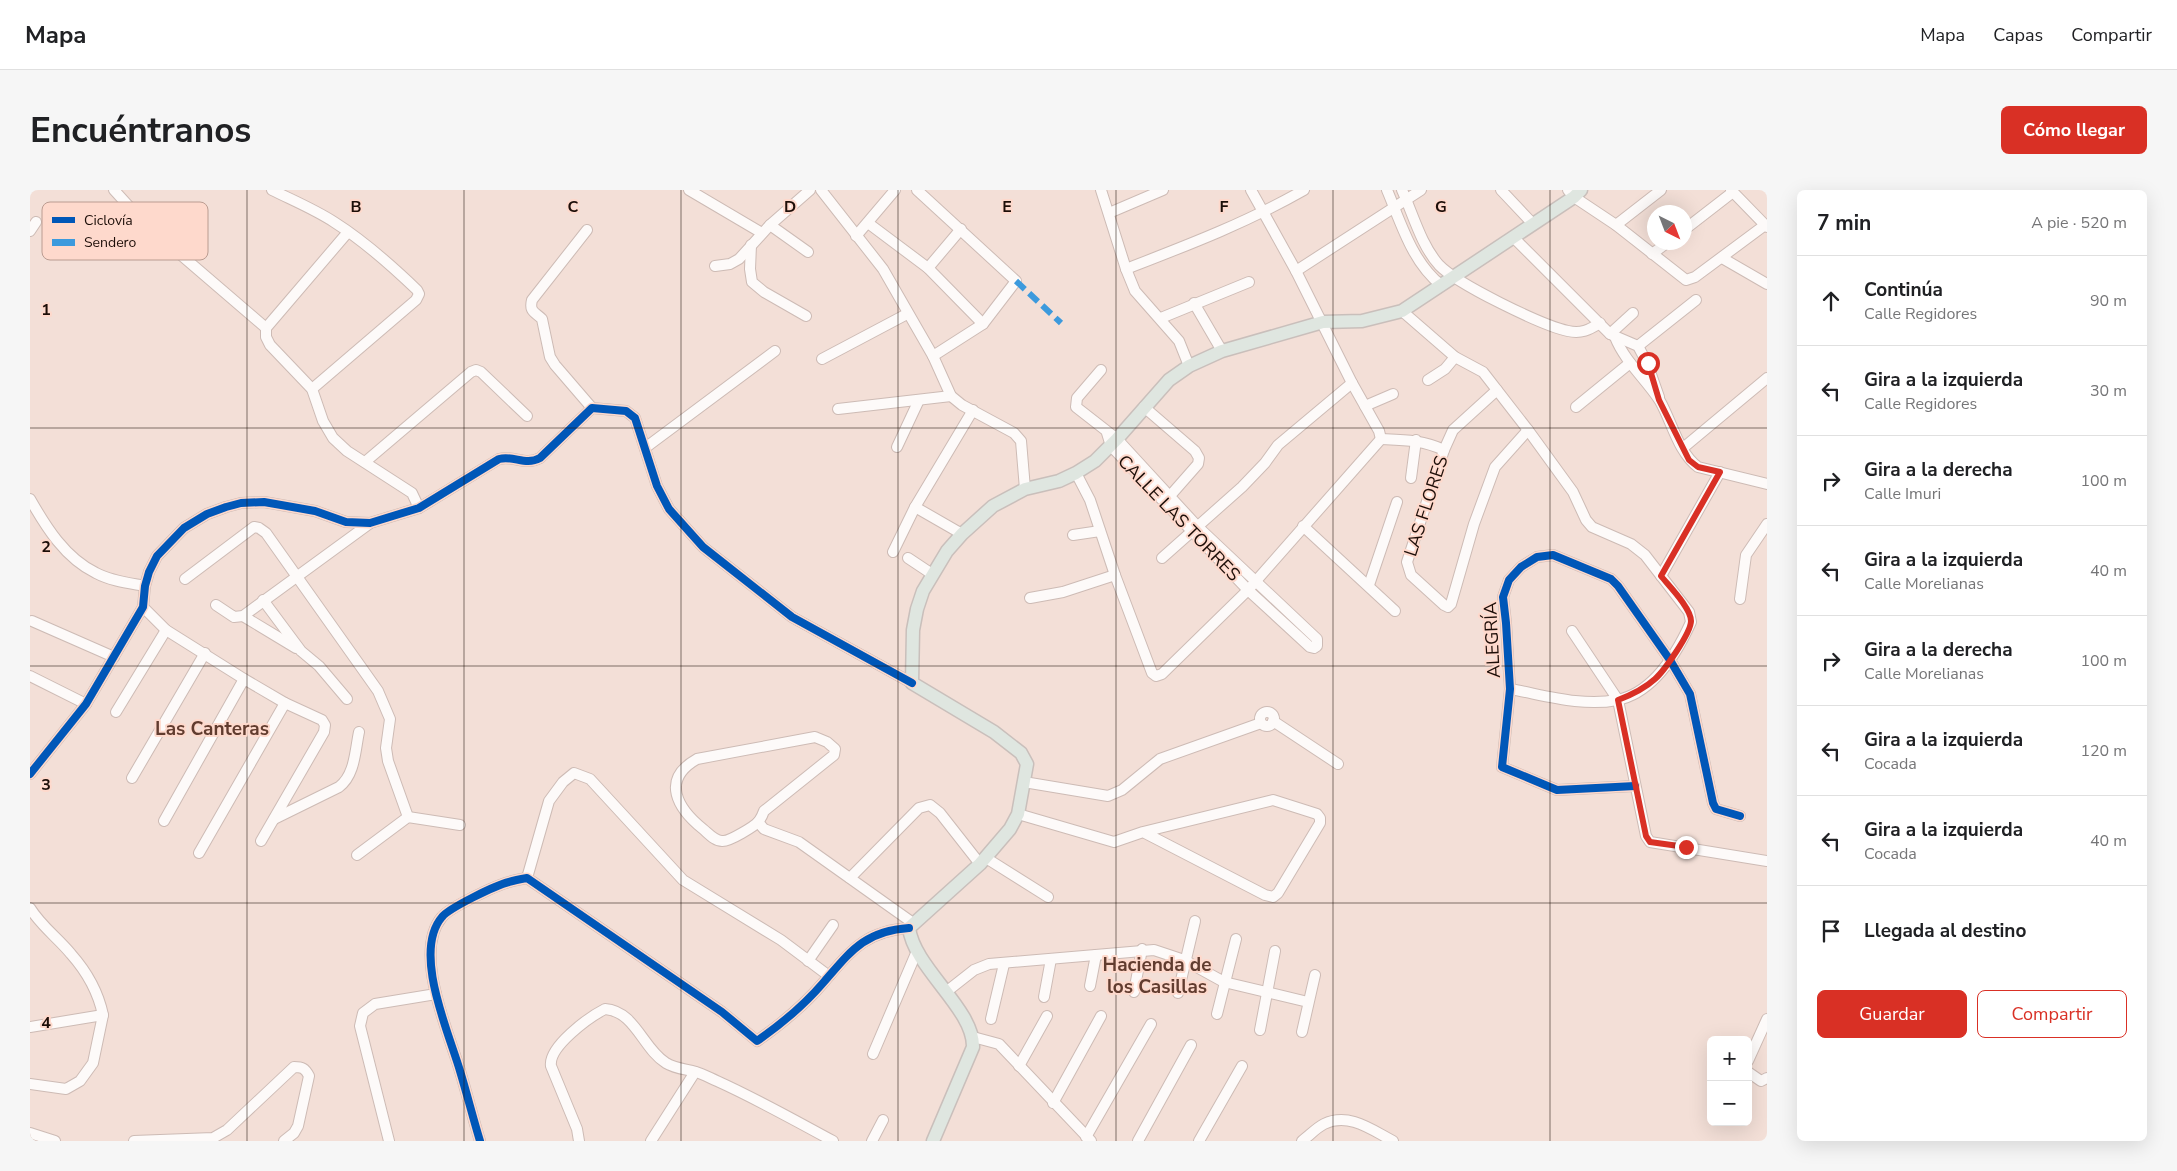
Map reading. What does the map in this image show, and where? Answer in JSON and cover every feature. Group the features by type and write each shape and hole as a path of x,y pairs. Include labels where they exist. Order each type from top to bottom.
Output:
{"main road":[{"path":"933,1141 973,1047 973,1037 946,992 917,952 911,941 911,926 983,861 1010,828 1018,814 1027,764 1021,753 994,732 912,683 913,630 917,609 932,574 962,534 994,506 1025,489 1059,480 1076,473 1095,461 1112,439 1169,380 1189,366 1222,351 1323,322 1362,321 1402,311 1533,224 1574,192"}],"street":[{"path":"114,190 125,202"},
{"path":"272,190 333,221 385,259 419,294 416,300 312,390"},
{"path":"690,190 762,233"},
{"path":"716,266 730,264 739,259 770,225 810,190"},
{"path":"821,190 883,269 907,314 933,356 951,396 962,406 973,410 1014,433 1021,441 1025,489"},
{"path":"856,236 895,190"},
{"path":"917,190 1016,281 983,324 933,356"},
{"path":"1101,190 1126,269 1135,290 1161,318 1178,341 1189,366"},
{"path":"1109,213 1163,190"},
{"path":"1251,190 1323,322 1352,383 1379,431 1381,439"},
{"path":"1126,269 1220,233 1264,213 1304,190"},
{"path":"1387,190 1418,260 1428,275 1441,285"},
{"path":"1296,271 1394,207 1404,195 1421,190"},
{"path":"1501,190 1533,224"},
{"path":"1616,225 1661,190"},
{"path":"1574,192 1686,280 1695,277 1766,226 1732,191 1692,224"},
{"path":"1404,195 1429,251 1440,266 1454,276 1516,311 1568,332 1585,332 1600,323"},
{"path":"868,223 928,268 983,324"},
{"path":"770,225 808,252"},
{"path":"928,268 961,229"},
{"path":"587,230 532,300 530,307 532,312 542,319 550,356 555,365 592,408 626,411 635,418 657,486 669,509 703,547 792,617 912,683"},
{"path":"348,232 266,328 266,337 270,345 312,390 323,421 333,438 347,451 412,493 419,508"},
{"path":"1513,237 1612,335 1619,348 1659,400 1689,460 1698,467 1767,484"},
{"path":"751,245 750,269 752,282 764,292 806,316"},
{"path":"1652,254 1657,250"},
{"path":"1722,258 1767,284"},
{"path":"187,260 266,328"},
{"path":"1161,318 1249,282"},
{"path":"1638,346 1696,300"},
{"path":"1194,303 1222,351"},
{"path":"1402,311 1455,357 1483,372 1573,492 1586,520 1592,528 1631,544 1645,555 1689,612 1691,622 1670,660 1655,679 1636,692 1618,700 1584,702 1510,689"},
{"path":"1612,335 1633,313"},
{"path":"822,359 907,314"},
{"path":"1612,335 1638,346 1653,376 1659,400"},
{"path":"645,448 775,351"},
{"path":"1428,380 1445,369 1455,357"},
{"path":"1576,407 1630,363"},
{"path":"365,462 471,372 476,370 481,372 527,416"},
{"path":"1101,370 1076,402 1076,407 1112,439"},
{"path":"1683,448 1766,380"},
{"path":"1162,558 1242,487 1266,463 1278,445 1352,383"},
{"name":"LAS FLORES","path":"1497,390 1453,430 1444,450 1407,562 1411,575 1448,606 1451,604 1474,524 1495,467 1528,430"},
{"path":"1365,406 1393,394"},
{"path":"838,409 951,396"},
{"path":"897,447 919,400"},
{"path":"1144,407 1195,452 1199,458 1198,464 1169,497"},
{"path":"216,605 234,617 243,616 370,523 419,508 499,459 507,457 532,462 540,458 592,408"},
{"path":"893,552 915,507 973,410"},
{"name":"CALLE LAS TORRES","path":"1112,439 1169,497 1195,529"},
{"name":"CALLE LAS TORRES","path":"1112,439 1195,529 1252,587"},
{"path":"1076,473 1090,500 1115,575 1152,673 1156,676 1162,674 1252,587 1303,526 1381,439 1416,440 1444,450"},
{"path":"1411,478 1416,440"},
{"path":"1661,576 1720,472"},
{"path":"30,498 46,527 76,560 95,573 115,580 145,586"},
{"path":"30,774 86,704 143,608 145,586 157,556 167,544 196,520 226,507 242,503 264,502 315,512 346,522 370,523"},
{"path":"1369,585 1397,502"},
{"path":"915,507 962,534"},
{"path":"1740,599 1746,555 1767,524"},
{"path":"1303,526 1395,611"},
{"path":"184,579 254,527 266,533 378,691 386,706 390,719 386,748 388,761 408,817"},
{"path":"1073,536 1100,530"},
{"name":"ALEGRÍA","path":"1635,786 1558,790 1502,767 1510,689 1503,597 1510,580 1521,567 1537,557 1553,555 1611,579 1670,660 1690,694 1713,803 1716,809 1720,812 1740,816"},
{"path":"908,558 932,574"},
{"path":"1030,598 1063,592 1115,575"},
{"path":"1252,587 1317,639 1317,646 1314,648 1310,647 1252,587"},
{"path":"263,600 301,651"},
{"path":"143,608 166,630 285,703 322,720 325,725 324,732 262,841"},
{"path":"243,616 301,651 319,666 347,699"},
{"path":"32,621 114,657"},
{"path":"116,712 166,630"},
{"path":"1572,631 1618,700 1646,836 1650,842 1767,860"},
{"path":"132,778 205,653"},
{"path":"30,676 86,704"},
{"path":"164,821 244,679"},
{"path":"199,853 285,703"},
{"path":"1024,782 1108,796 1122,790 1160,759 1261,723 1260,716 1264,713 1271,714 1274,721 1338,764"},
{"path":"274,818 346,782 350,775 359,732"},
{"path":"815,737 827,742 835,749 834,755 764,811 758,822 730,840 715,839 691,820 678,801 676,787 683,771 697,759 805,738 815,737"},
{"path":"528,878 548,801 563,782 574,773 590,779 683,880 780,940 828,976"},
{"path":"1018,814 1114,842 1143,832 1274,800 1317,814 1320,818 1320,823 1278,893 1273,896 1265,895 1143,832"},
{"path":"850,878 919,808 930,805 940,813 983,861 1048,897"},
{"path":"357,855 408,817 460,825"},
{"path":"758,822 764,829 799,842 850,878 911,926"},
{"path":"480,1141 436,994 430,944 441,917 453,908 508,882 528,878 722,1012 757,1041 806,1000 851,951 872,936 890,929 911,926"},
{"path":"30,908 37,919 72,954 92,982 99,996 103,1015 93,1064 80,1081 66,1089 30,1084"},
{"path":"1178,993 1184,960 1195,921"},
{"path":"808,961 833,925"},
{"path":"1217,1014 1236,939"},
{"path":"1134,992 1142,950"},
{"path":"946,992 974,970 989,964 1154,950 1184,960 1224,982 1308,1002"},
{"path":"873,1054 917,952"},
{"path":"1260,1030 1275,952"},
{"path":"1090,986 1096,955"},
{"path":"1044,997 1050,959"},
{"path":"991,1019 1004,964"},
{"path":"1302,1032 1315,975"},
{"path":"389,1141 360,1026 363,1013 375,1004 436,994"},
{"path":"580,1141 577,1128 551,1066 550,1059 555,1050 590,1017 605,1009 614,1009 629,1020 655,1054 666,1063 681,1070 695,1072 763,1102 833,1141"},
{"path":"30,1027 103,1015"},
{"path":"1019,1066 1047,1016"},
{"path":"1053,1103 1101,1016"},
{"path":"1752,1051 1767,1019"},
{"path":"973,1037 999,1044 1089,1139 1151,1024"},
{"path":"1138,1141 1191,1045"},
{"path":"1199,1141 1242,1066"},
{"path":"134,1141 213,1138 227,1130 294,1067 302,1067 309,1076 298,1126 294,1133 284,1141"},
{"path":"651,1141 695,1072"},
{"path":"1752,1075 1761,1081 1767,1078"},
{"path":"872,1141 884,1120"},
{"path":"1302,1141 1324,1124 1339,1120 1355,1121 1393,1141"},
{"path":"30,1133 56,1141"}],"marked path":[{"path":"1016,281 1061,323"}],"cycle path":[{"path":"30,774 86,704 143,607 145,586 157,556 184,528 207,514 226,507 241,503 264,502 315,511 346,522 370,523 419,508 499,459 510,458 529,461 540,458 592,408 626,411 635,418 657,486 669,509 703,547 792,617 912,683"},
{"path":"1635,786 1557,790 1502,767 1510,689 1503,597 1509,580 1521,567 1537,557 1553,555 1611,579 1618,586 1670,660 1690,694 1713,803 1716,809 1740,816"},
{"path":"480,1141 436,993 431,950 434,932 442,917 473,897 494,887 527,878 722,1012 757,1041 783,1021 816,991 859,945 880,934 909,928"}],"district":[{"name":"Las Canteras","path":"212,728"},
{"name":"Hacienda de los Casillas","path":"1157,975"}],"route":[{"path":"1648,363 1656,383 1659,400 1689,460 1698,467 1720,472 1661,576 1689,612 1691,622 1686,635 1655,679 1636,692 1618,700 1646,836 1650,842 1686,847"}]}
